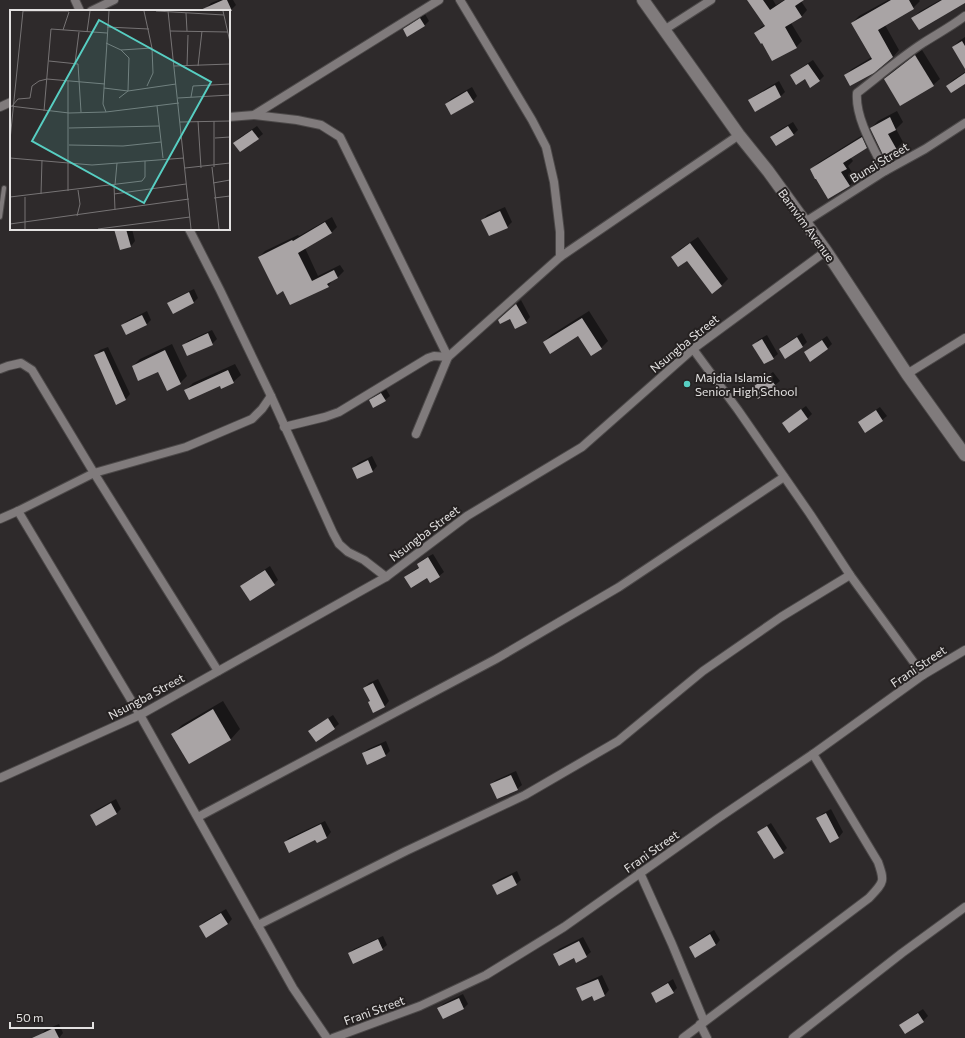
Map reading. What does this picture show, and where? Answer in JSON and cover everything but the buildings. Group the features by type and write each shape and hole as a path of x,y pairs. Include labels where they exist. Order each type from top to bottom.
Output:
{"street":[{"path":"76,0 80,10"},
{"path":"93,10 114,0"},
{"path":"254,115 439,0"},
{"path":"460,0 532,120 546,147 554,182 560,232 560,257"},
{"name":"Bamvim Avenue","path":"643,0 739,135 768,171 826,251 907,374 965,455"},
{"path":"664,30 712,0"},
{"path":"885,171 864,127 857,106 857,93 880,74 923,43 965,16"},
{"path":"0,107 10,102"},
{"path":"230,118 254,115 298,120 321,125 340,137 448,357"},
{"name":"Bunsi Street","path":"805,222 885,171 925,149 965,123"},
{"path":"416,434 448,357 560,257 739,135"},
{"path":"190,230 271,396 339,544 348,552 364,560 386,577"},
{"name":"Nsungba Street","path":"0,778 140,715 386,577 467,516 582,447 693,349 826,251"},
{"path":"907,374 965,338"},
{"path":"693,349 738,410 850,575 923,675"},
{"path":"284,427 339,412 428,358 434,356 448,357"},
{"path":"0,369 21,363 32,370 94,473 218,671"},
{"path":"0,519 94,473 186,447 252,419 262,409 271,396"},
{"path":"198,818 503,655 618,587 784,477"},
{"path":"18,511 140,715 293,988 327,1038"},
{"path":"258,924 406,851 525,795 618,741 703,671 781,617 850,575"},
{"name":"Frani Street","path":"333,1038 420,1006 486,976 564,927 717,819 813,754 923,675 965,650"},
{"path":"682,1038 869,898 880,886 883,876 878,862 813,754"},
{"path":"640,873 672,944 707,1038"},
{"path":"793,1038 902,953 965,907"}],"lane":[{"path":"0,217 4,188"}],"place":[{"name":"Majdia Islamic Senior High School","path":"687,384"}]}
